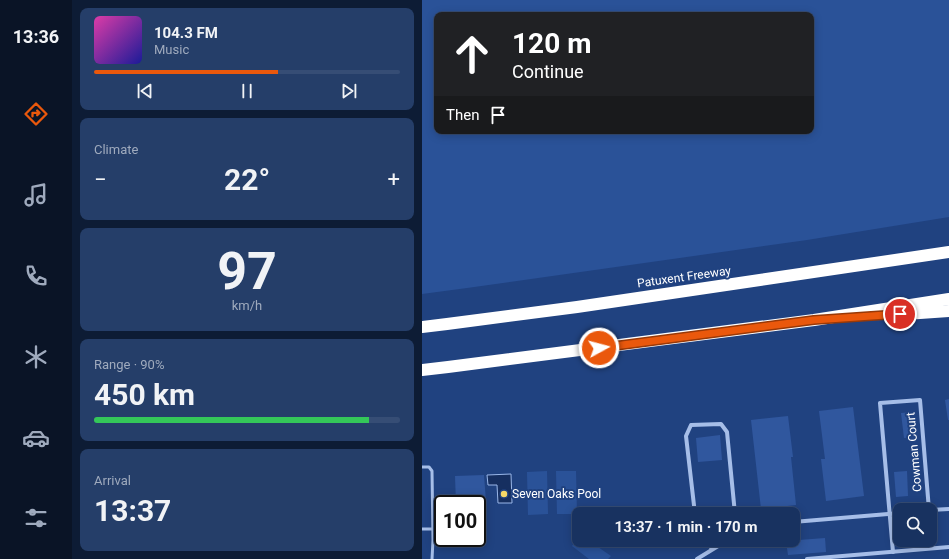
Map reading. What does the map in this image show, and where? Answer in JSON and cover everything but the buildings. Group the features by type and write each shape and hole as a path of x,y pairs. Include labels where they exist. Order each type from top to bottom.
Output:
{"highway":[{"name":"Patuxent Freeway","path":"422,327 577,307 949,252"},
{"path":"422,370 814,320 949,299"},
{"path":"814,320 949,311"}],"street":[{"name":"Cowman Court","path":"890,514 880,403 920,400 928,503"},
{"path":"694,507 686,436 691,426 721,424 727,432 734,507"},
{"path":"937,510 949,509"},
{"path":"890,514 893,552"},
{"path":"800,521 893,514"},
{"path":"696,559 716,547"},
{"path":"807,559 949,547"}],"lane":[{"path":"422,467 429,467 432,471 432,559"},
{"path":"422,530 433,530"}],"shaded area":[{"path":"422,0 949,0 949,217 807,240 422,294"},
{"path":"547,471 548,514 528,515 527,472"},
{"path":"556,471 576,471 577,507 572,507 572,514 557,514"},
{"name":"Seven Oaks Pool","path":"511,474 512,503 498,503 497,485 488,485 487,475"},
{"path":"573,547 598,547 611,556 608,559 589,559"}],"place":[{"name":"Seven Oaks Pool","path":"504,494"}],"route":[{"path":"599,348 814,320 900,314"}]}
